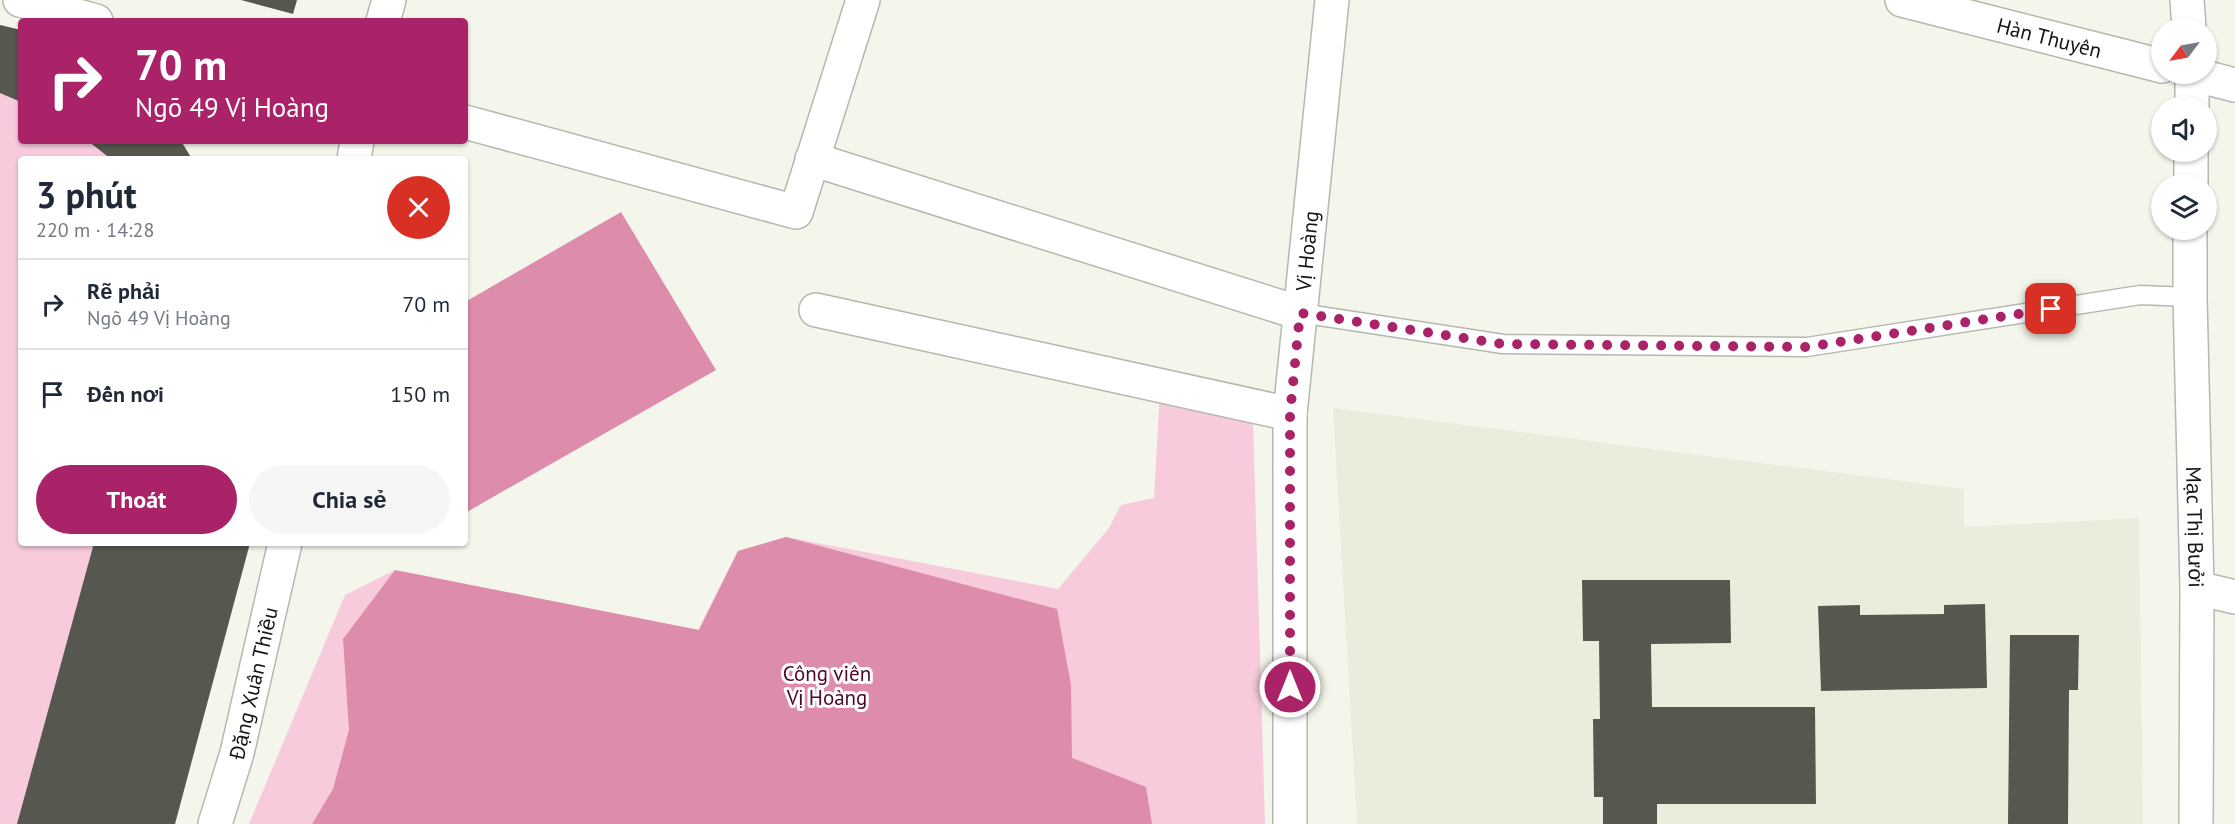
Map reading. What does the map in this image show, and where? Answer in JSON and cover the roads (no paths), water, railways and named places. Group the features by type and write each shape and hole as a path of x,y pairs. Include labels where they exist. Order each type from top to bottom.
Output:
{"street":[{"path":"20,0 85,18"},
{"path":"384,18 389,0"},
{"path":"468,123 796,212 863,0"},
{"name":"Vị Hoàng","path":"1290,824 1290,414 1332,0"},
{"name":"Hàn Thuyên","path":"1902,0 2151,63"},
{"path":"2187,0 2188,18"},
{"path":"2217,80 2235,85"},
{"path":"812,159 1300,313"},
{"name":"Mạc Thị Bưởi","path":"2190,240 2197,588 2196,824"},
{"path":"816,310 1290,414"},
{"name":"Đặng Xuân Thiều","path":"215,824 237,753 284,546"},
{"path":"2197,588 2235,597"}],"lane":[{"path":"1300,313 1503,344 1807,347 2140,295 2190,297"}],"park label":[{"name":"Công viên Vị Hoàng","path":"827,685"}]}
